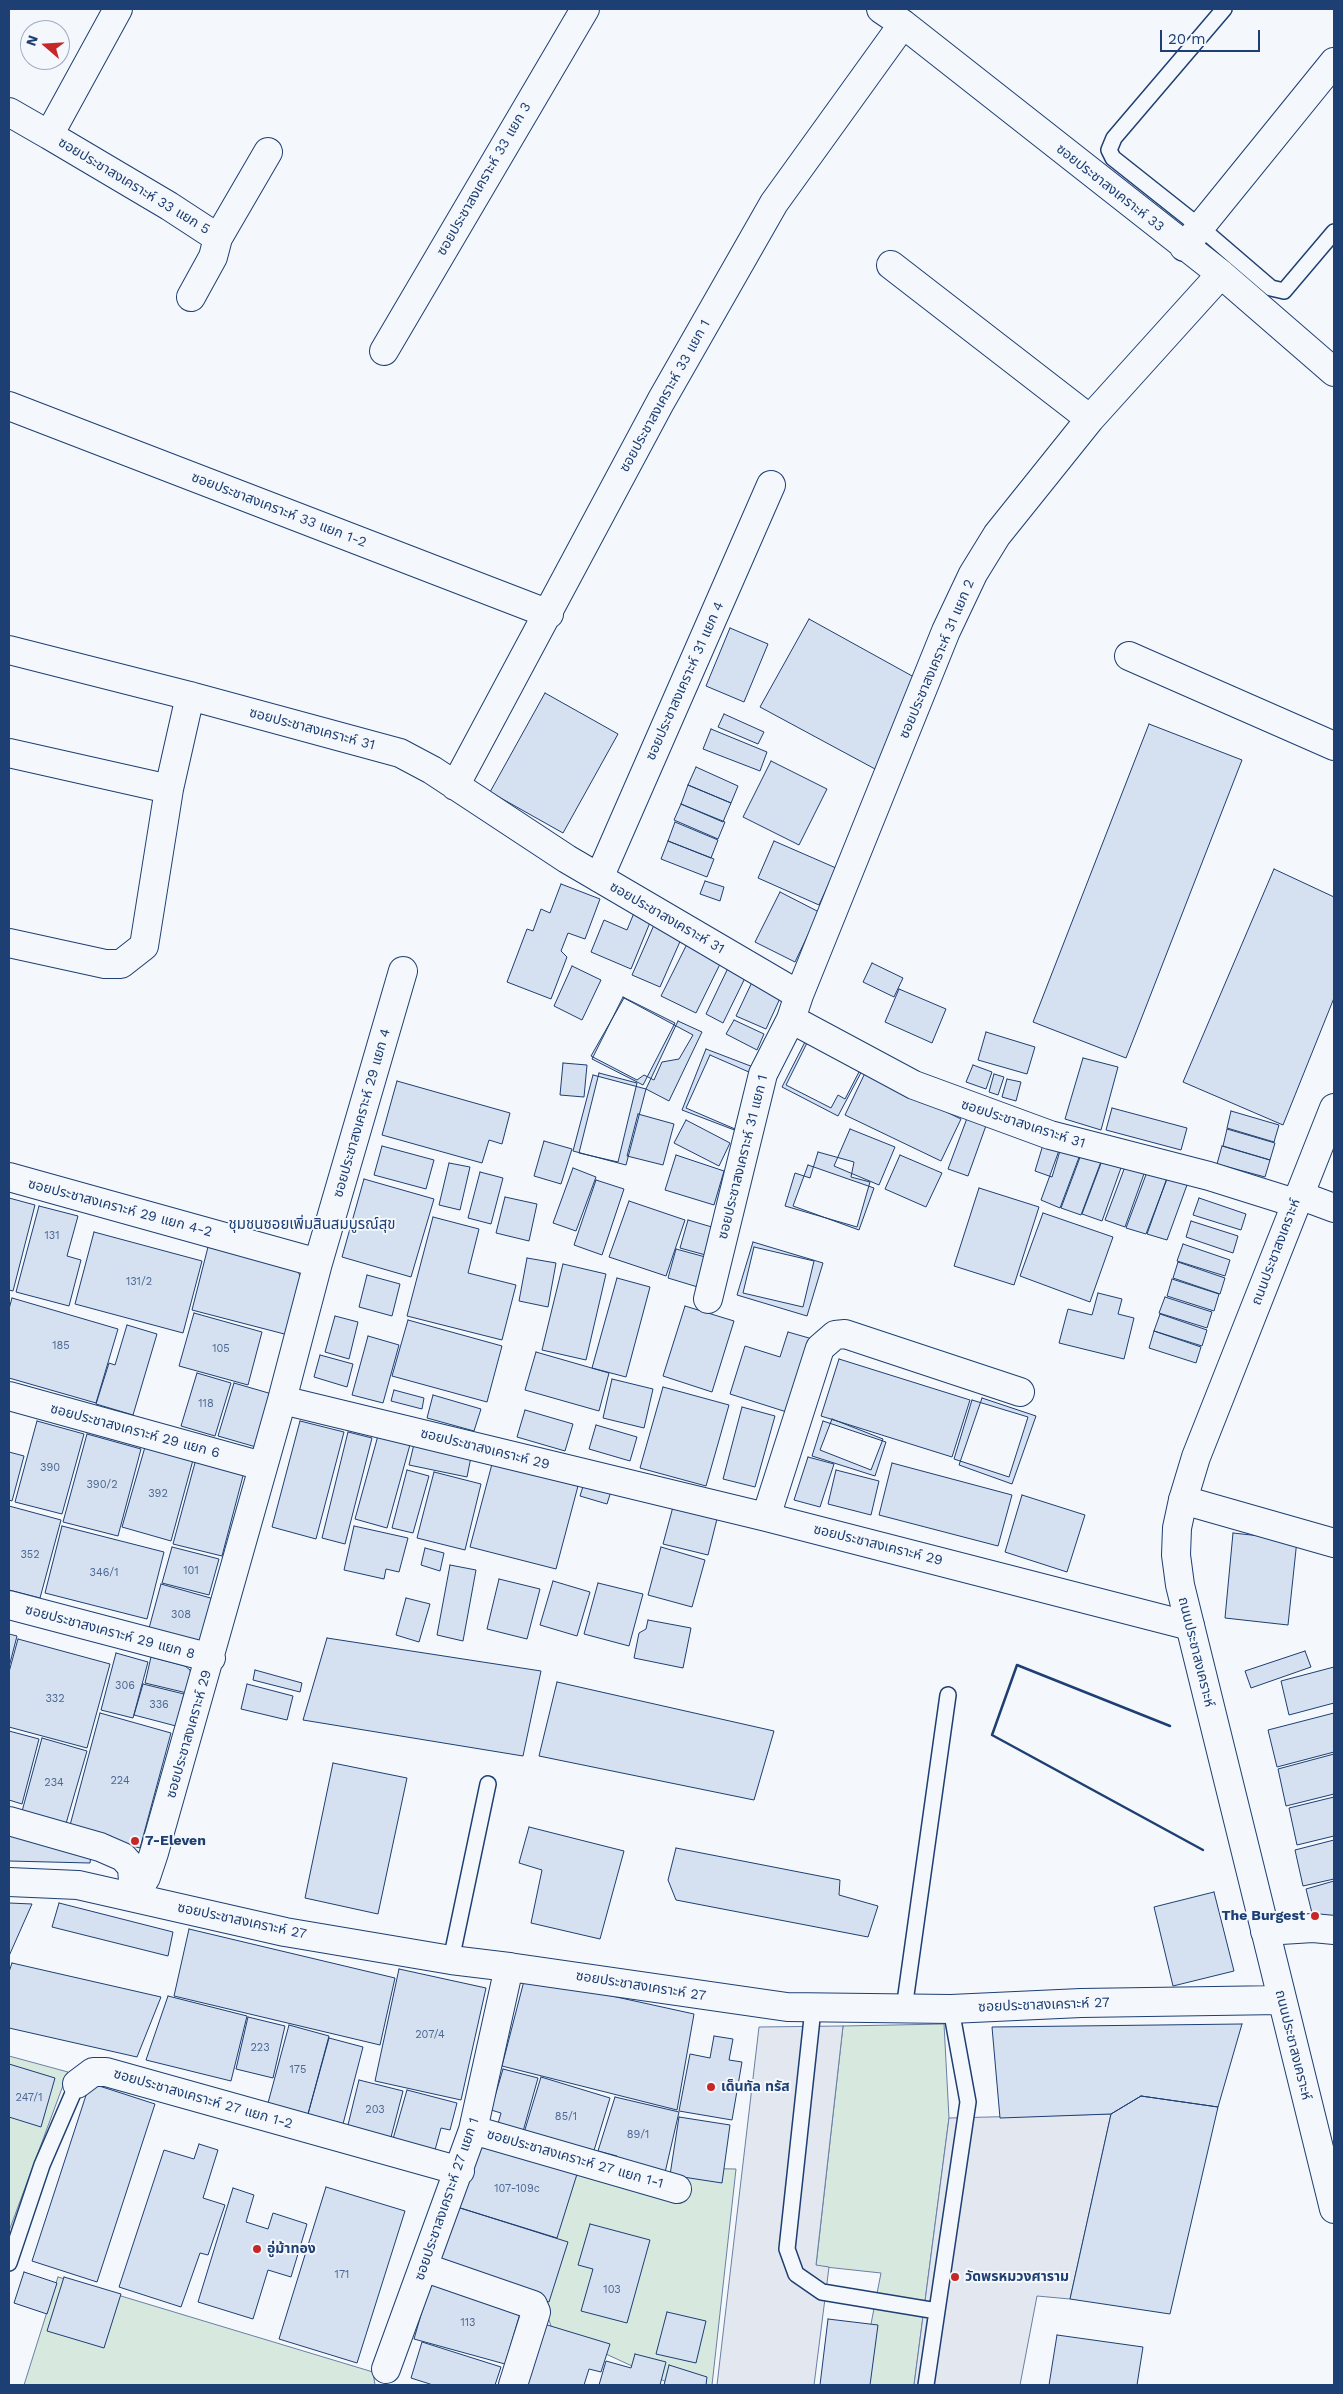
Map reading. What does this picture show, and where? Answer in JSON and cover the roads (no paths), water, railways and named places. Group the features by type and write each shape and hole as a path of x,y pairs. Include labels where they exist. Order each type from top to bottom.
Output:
{"street":[{"name":"ซอยประชาสงเคราะห์ 33 แยก 5","path":"49,135 118,9"},
{"name":"ซอยประชาสงเคราะห์ 33 แยก 3","path":"384,350 585,9"},
{"name":"ซอยประชาสงเคราะห์ 33","path":"880,9 1192,237 1221,274 1334,372"},
{"name":"ซอยประชาสงเคราะห์ 33 แยก 1","path":"455,786 549,614 661,401 774,203 903,24"},
{"path":"1192,237 1334,62"},
{"name":"ซอยประชาสงเคราะห์ 33 แยก 5","path":"9,112 169,206 218,238"},
{"name":"ซอยประชาสงเคราะห์ 33 แยก 5","path":"191,297 213,257 218,238 268,152"},
{"path":"891,265 1090,419"},
{"name":"ซอยประชาสงเคราะห์ 31 แยก 2","path":"795,1007 946,631 974,574 997,535 1090,419 1221,274"},
{"name":"ซอยประชาสงเคราะห์ 33 แยก 1-2","path":"9,406 549,614"},
{"name":"ซอยประชาสงเคราะห์ 31 แยก 4","path":"599,878 771,485"},
{"name":"ซอยประชาสงเคราะห์ 31","path":"9,650 190,696 400,754 432,770 914,1085 970,1108 1050,1135 1334,1208"},
{"path":"1129,656 1334,746"},
{"path":"9,943 105,964 121,964 135,956 144,946 168,790 190,696"},
{"path":"9,753 168,790"},
{"name":"ซอยประชาสงเคราะห์ 29 แยก 4","path":"282,1400 318,1263 403,971"},
{"name":"ซอยประชาสงเคราะห์ 31 แยก 1","path":"708,1299 763,1074 795,1007"},
{"name":"ถนนประชาสงเคราะห์","path":"1334,1108 1196,1457 1177,1528 1176,1555 1180,1584 1190,1626 1334,2210"},
{"name":"ซอยประชาสงเคราะห์ 29 แยก 4-2","path":"9,1177 318,1263"},
{"path":"766,1517 820,1348 835,1335 846,1334 1020,1392"},
{"name":"ซอยประชาสงเคราะห์ 29 แยก 6","path":"9,1396 262,1466"},
{"name":"ซอยประชาสงเคราะห์ 29","path":"134,1897 146,1877 154,1854 211,1658 262,1466 282,1400 766,1517 1190,1626"},
{"path":"1183,1500 1334,1543"},
{"name":"ซอยประชาสงเคราะห์ 29 แยก 8","path":"9,1605 211,1658"},
{"path":"9,1821 100,1847 123,1857 132,1867 134,1897"},
{"name":"ซอยประชาสงเคราะห์ 27","path":"9,1882 78,1885 285,1932 451,1960 509,1966 747,2003 813,2009 904,2010 1081,2003 1281,2000"},
{"path":"1265,1931 1313,1928 1334,1930"},
{"name":"ซอยประชาสงเคราะห์ 27 แยก 1","path":"386,2369 460,2171 473,2130 509,1966"},
{"name":"ซอยประชาสงเคราะห์ 27 แยก 1-2","path":"77,2084 93,2072 106,2072 460,2171"},
{"name":"ซอยประชาสงเคราะห์ 27 แยก 1-1","path":"473,2130 677,2189"},
{"path":"423,2268 533,2305 536,2312 513,2385"}],"lane":[{"path":"1224,9 1114,138 1108,150 1113,158 1192,237 1271,288 1284,291 1334,232"},
{"path":"904,2010 948,1695"},
{"path":"451,1960 488,1784"},
{"path":"813,2009 787,2249 796,2274 822,2292 937,2311"},
{"path":"926,2385 968,2102 951,2009"},
{"name":"ซอยประชาสงเคราะห์ 27 แยก 1-2","path":"9,2263 42,2165 77,2084"}],"place":[{"name":"7-Eleven","path":"135,1841"},
{"name":"The Burgest","path":"1315,1916"},
{"name":"เด็นทัล ทรัส","path":"711,2087"},
{"name":"อู่ม้าทอง","path":"257,2249"},
{"name":"วัดพรหมวงศาราม","path":"955,2277"}],"district":[{"name":"ชุมชนซอยเพิ่มสินสมบูรณ์สุข","path":"312,1225"}]}
